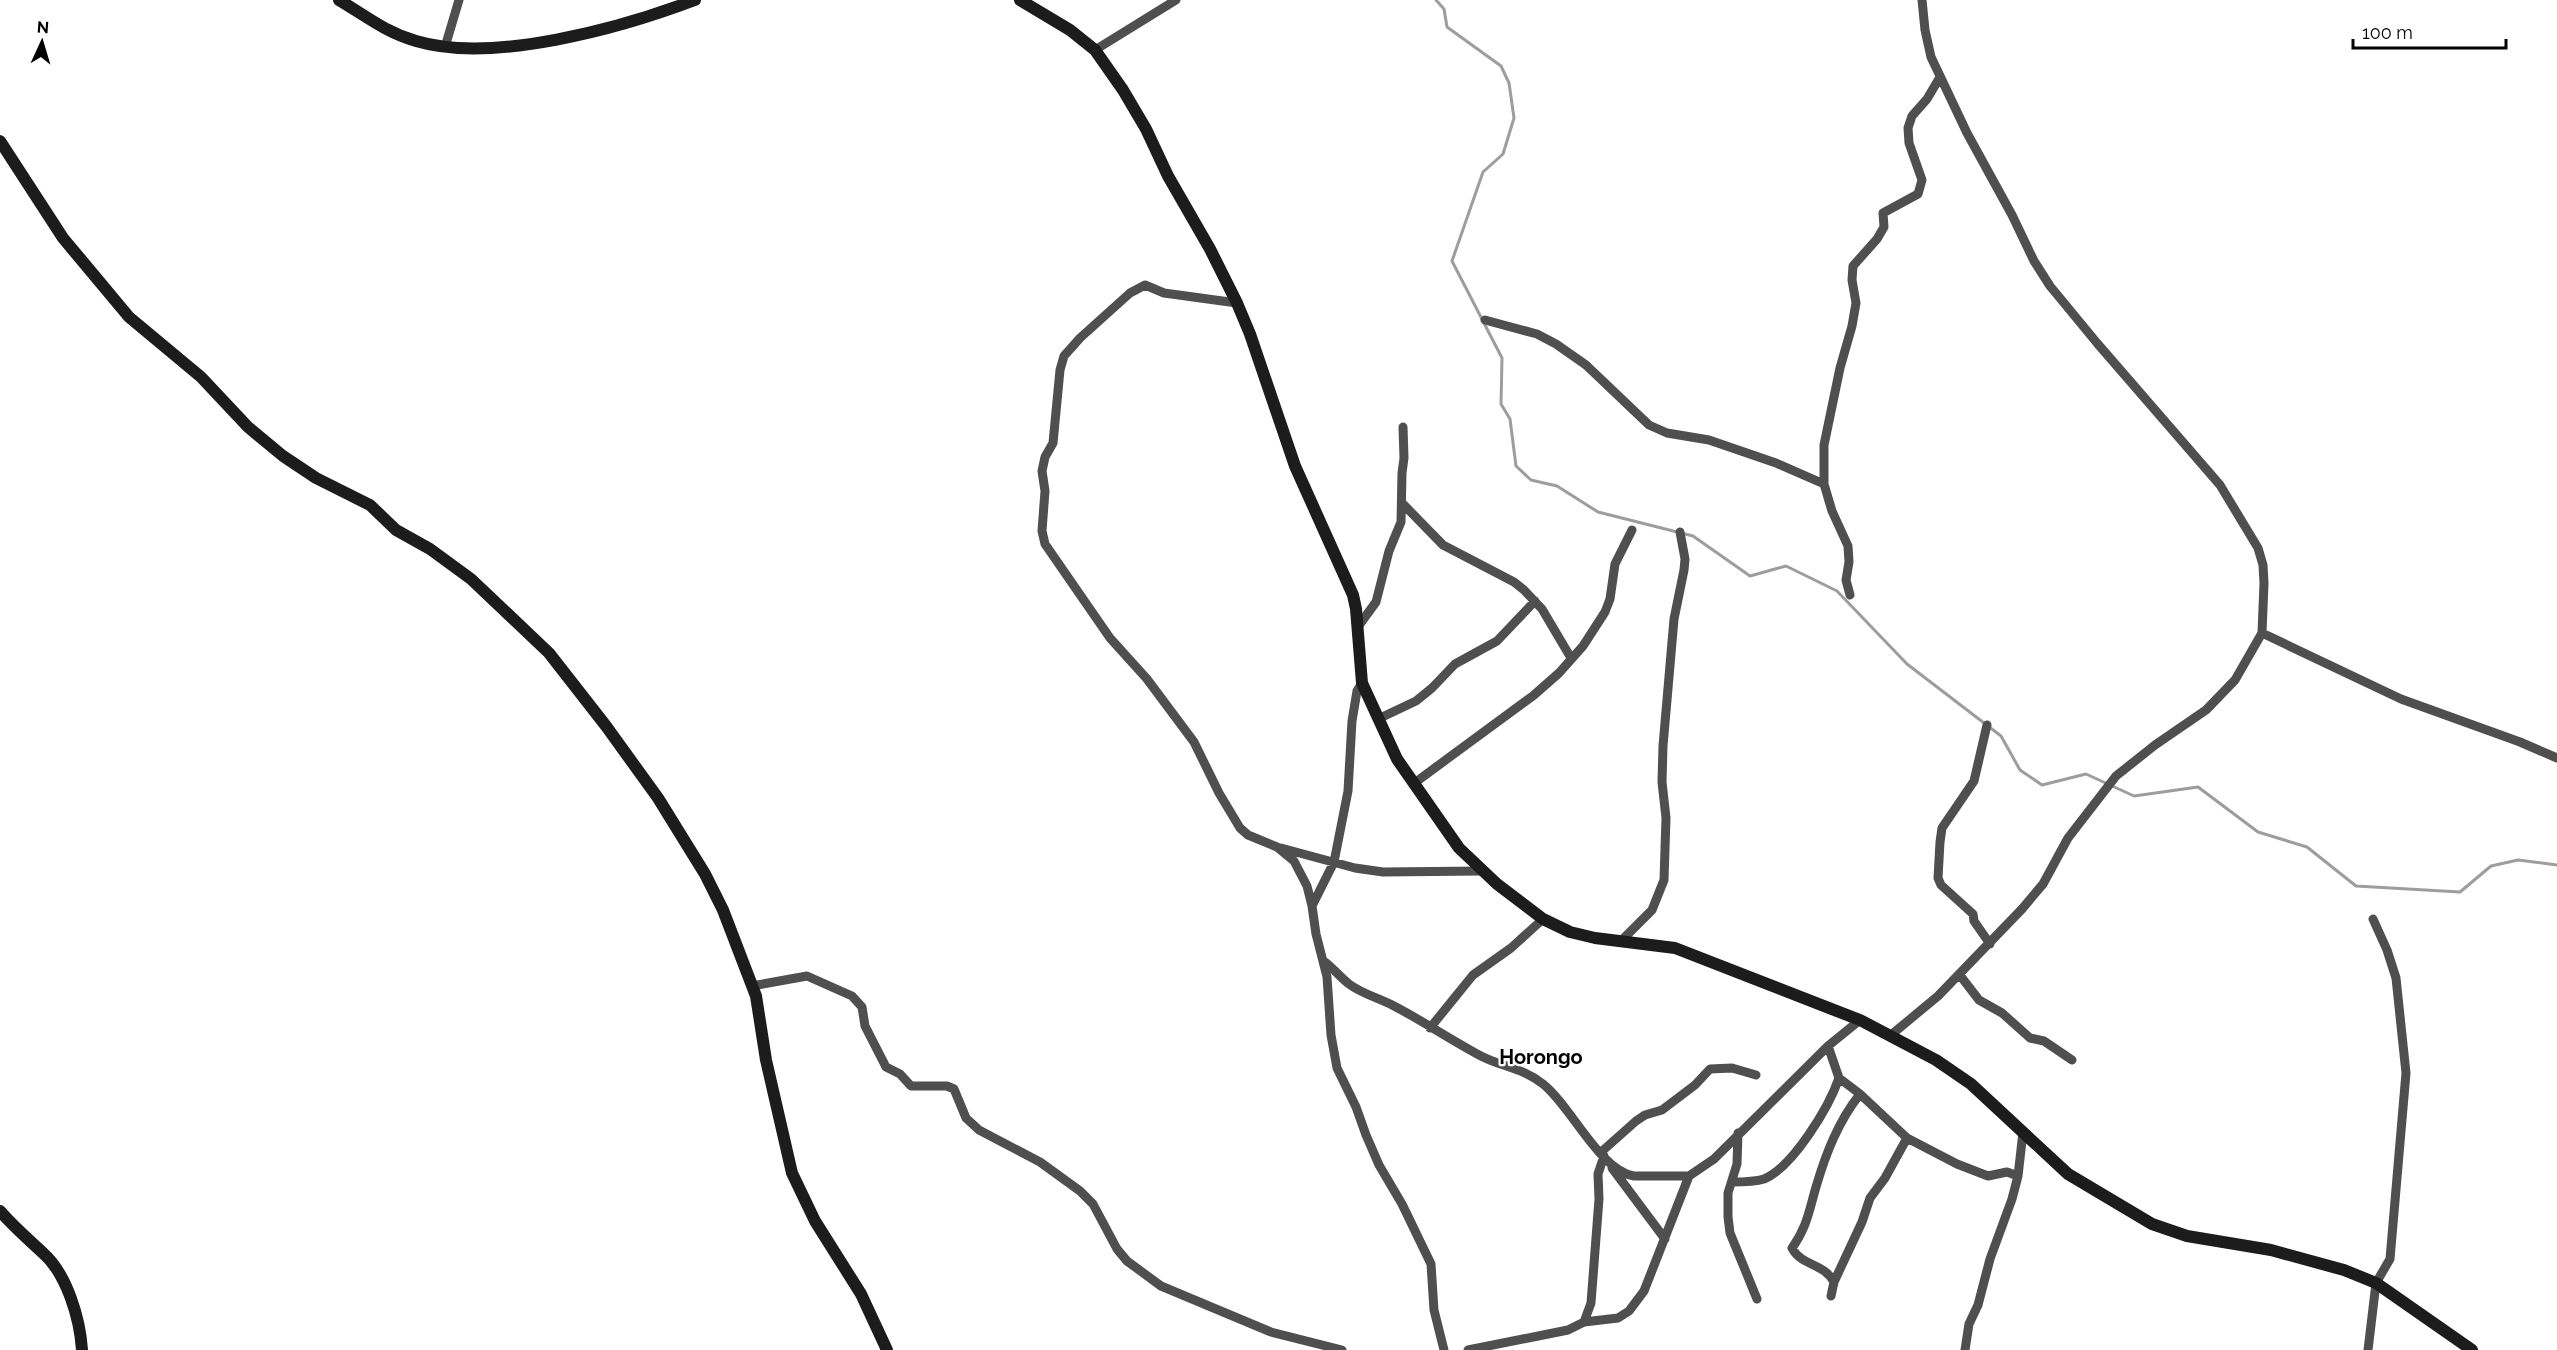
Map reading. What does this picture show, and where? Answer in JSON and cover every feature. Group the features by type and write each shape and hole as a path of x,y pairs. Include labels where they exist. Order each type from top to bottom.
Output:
{"street":[{"path":"339,0 392,33 417,42 445,47 500,46 566,37 664,12 695,0"},
{"path":"1020,0 1070,30 1095,50 1118,82 1146,129 1168,176 1210,249 1237,303 1295,466 1353,595 1362,683 1396,759 1459,848 1482,871 1556,927 1595,938 1659,945 1692,954 1860,1020 1936,1060 1971,1084 2068,1174 2152,1224 2187,1236 2271,1250 2344,1270 2376,1283 2472,1350"},
{"path":"1095,50 1176,0"},
{"path":"1891,1035 1990,944 2043,884 2068,838 2116,776 2136,759 2206,710 2220,697 2235,680 2262,633 2263,565 2258,548 2220,484 2050,286 2034,261 1931,57 1922,0"},
{"path":"445,47 456,2"},
{"path":"1850,595 1846,580 1849,562 1848,546 1832,511 1824,484 1824,445 1856,303 1852,280 1853,267 1877,239 1884,226 1883,213 1918,194 1922,180 1909,143 1908,128 1912,116 1928,99 1940,77"},
{"path":"0,141 63,238 129,317 201,377 248,427 283,456 316,478 370,505 387,523 430,549 471,579 549,653 606,726 658,798 687,844 723,910 752,986 792,1173 815,1221 861,1294 887,1350"},
{"path":"1237,303 1164,293 1145,285 1130,294 1068,351 1060,370 1053,443 1042,471 1045,491 1042,531 1046,544 1110,638 1147,679 1194,742 1219,793 1240,828 1248,835 1277,847 1383,872 1482,871"},
{"path":"1485,320 1493,324 1538,334 1556,344 1586,365 1649,425 1667,433 1709,440 1776,463 1824,484"},
{"path":"1357,628 1376,602 1389,551 1401,522 1403,427"},
{"path":"1402,503 1443,545 1514,582 1535,601 1571,658"},
{"path":"1413,784 1534,695 1559,673 1583,646 1605,612 1610,599 1615,564 1632,530"},
{"path":"1622,940 1652,910 1664,880 1666,818 1662,782 1663,746 1674,619 1685,560 1680,532"},
{"path":"1378,719 1416,701 1439,682 1455,664 1497,641 1535,601"},
{"path":"2262,633 2401,699 2520,742 2557,758"},
{"path":"1312,906 1334,862 1348,791 1352,721 1357,691 1362,683"},
{"path":"1987,725 1974,781 1942,828 1938,878 1942,887 1973,914 1974,921 1990,944"},
{"path":"1277,847 1294,861 1307,886 1316,934 1325,962 1331,1035 1337,1068 1356,1107 1379,1165 1402,1204 1431,1264 1434,1310 1444,1350"},
{"path":"1430,1028 1463,986 1543,919"},
{"path":"2368,1350 2376,1283 2390,1259 2406,1073 2396,978 2387,950 2373,920"},
{"path":"1325,962 1361,991 1394,1006 1487,1059 1505,1063 1529,1074 1545,1085 1665,1239"},
{"path":"1959,974 1979,1000 2002,1013 2030,1038 2044,1041 2072,1060"},
{"path":"752,986 807,976 852,996 862,1007 865,1026 886,1067 900,1074 911,1086 947,1086 954,1089 962,1111 979,1130 1040,1162 1080,1191 1093,1204 1126,1261 1148,1278 1161,1286 1271,1332 1342,1350"},
{"path":"1604,1158 1625,1174 1634,1176 1689,1176 1714,1159 1738,1132 1762,1112 1828,1046 1860,1020"},
{"path":"1828,1046 1839,1078 1860,1094 1906,1138 1957,1164 1988,1176 2007,1172 2018,1176"},
{"path":"1584,1322 1591,1304 1599,1199 1598,1174 1604,1158 1635,1121 1645,1114 1662,1110 1695,1085 1710,1069 1732,1068 1756,1075"},
{"path":"1732,1182 1763,1179 1798,1151 1826,1106 1839,1078"},
{"path":"1834,1282 1828,1272 1802,1258 1792,1248 1807,1222 1838,1127 1860,1094"},
{"path":"1738,1132 1737,1164 1728,1198 1731,1233 1757,1299"},
{"path":"1965,1350 1968,1324 1978,1305 1990,1259 2018,1176 2023,1132"},
{"path":"1831,1296 1834,1282 1862,1222 1870,1198 1885,1178 1906,1138"},
{"path":"1468,1350 1485,1349 1568,1330 1584,1322 1618,1318 1629,1311 1644,1291 1689,1176"},
{"path":"0,1211 30,1244 44,1254 59,1274 81,1335 82,1350"}],"waterway":[{"path":"1436,0 1444,9 1447,27 1501,66 1509,83 1514,118 1503,154 1483,172 1452,261 1502,358 1501,404 1510,419 1516,466 1531,480 1557,486 1598,512 1693,536 1750,576 1786,566 1837,591 1907,664 2001,736 2020,770 2042,785 2086,774 2134,796 2198,787 2258,832 2307,847 2356,886 2460,892 2491,866 2518,860 2557,865"}],"district":[{"name":"Horongo","path":"1541,1057"}]}
